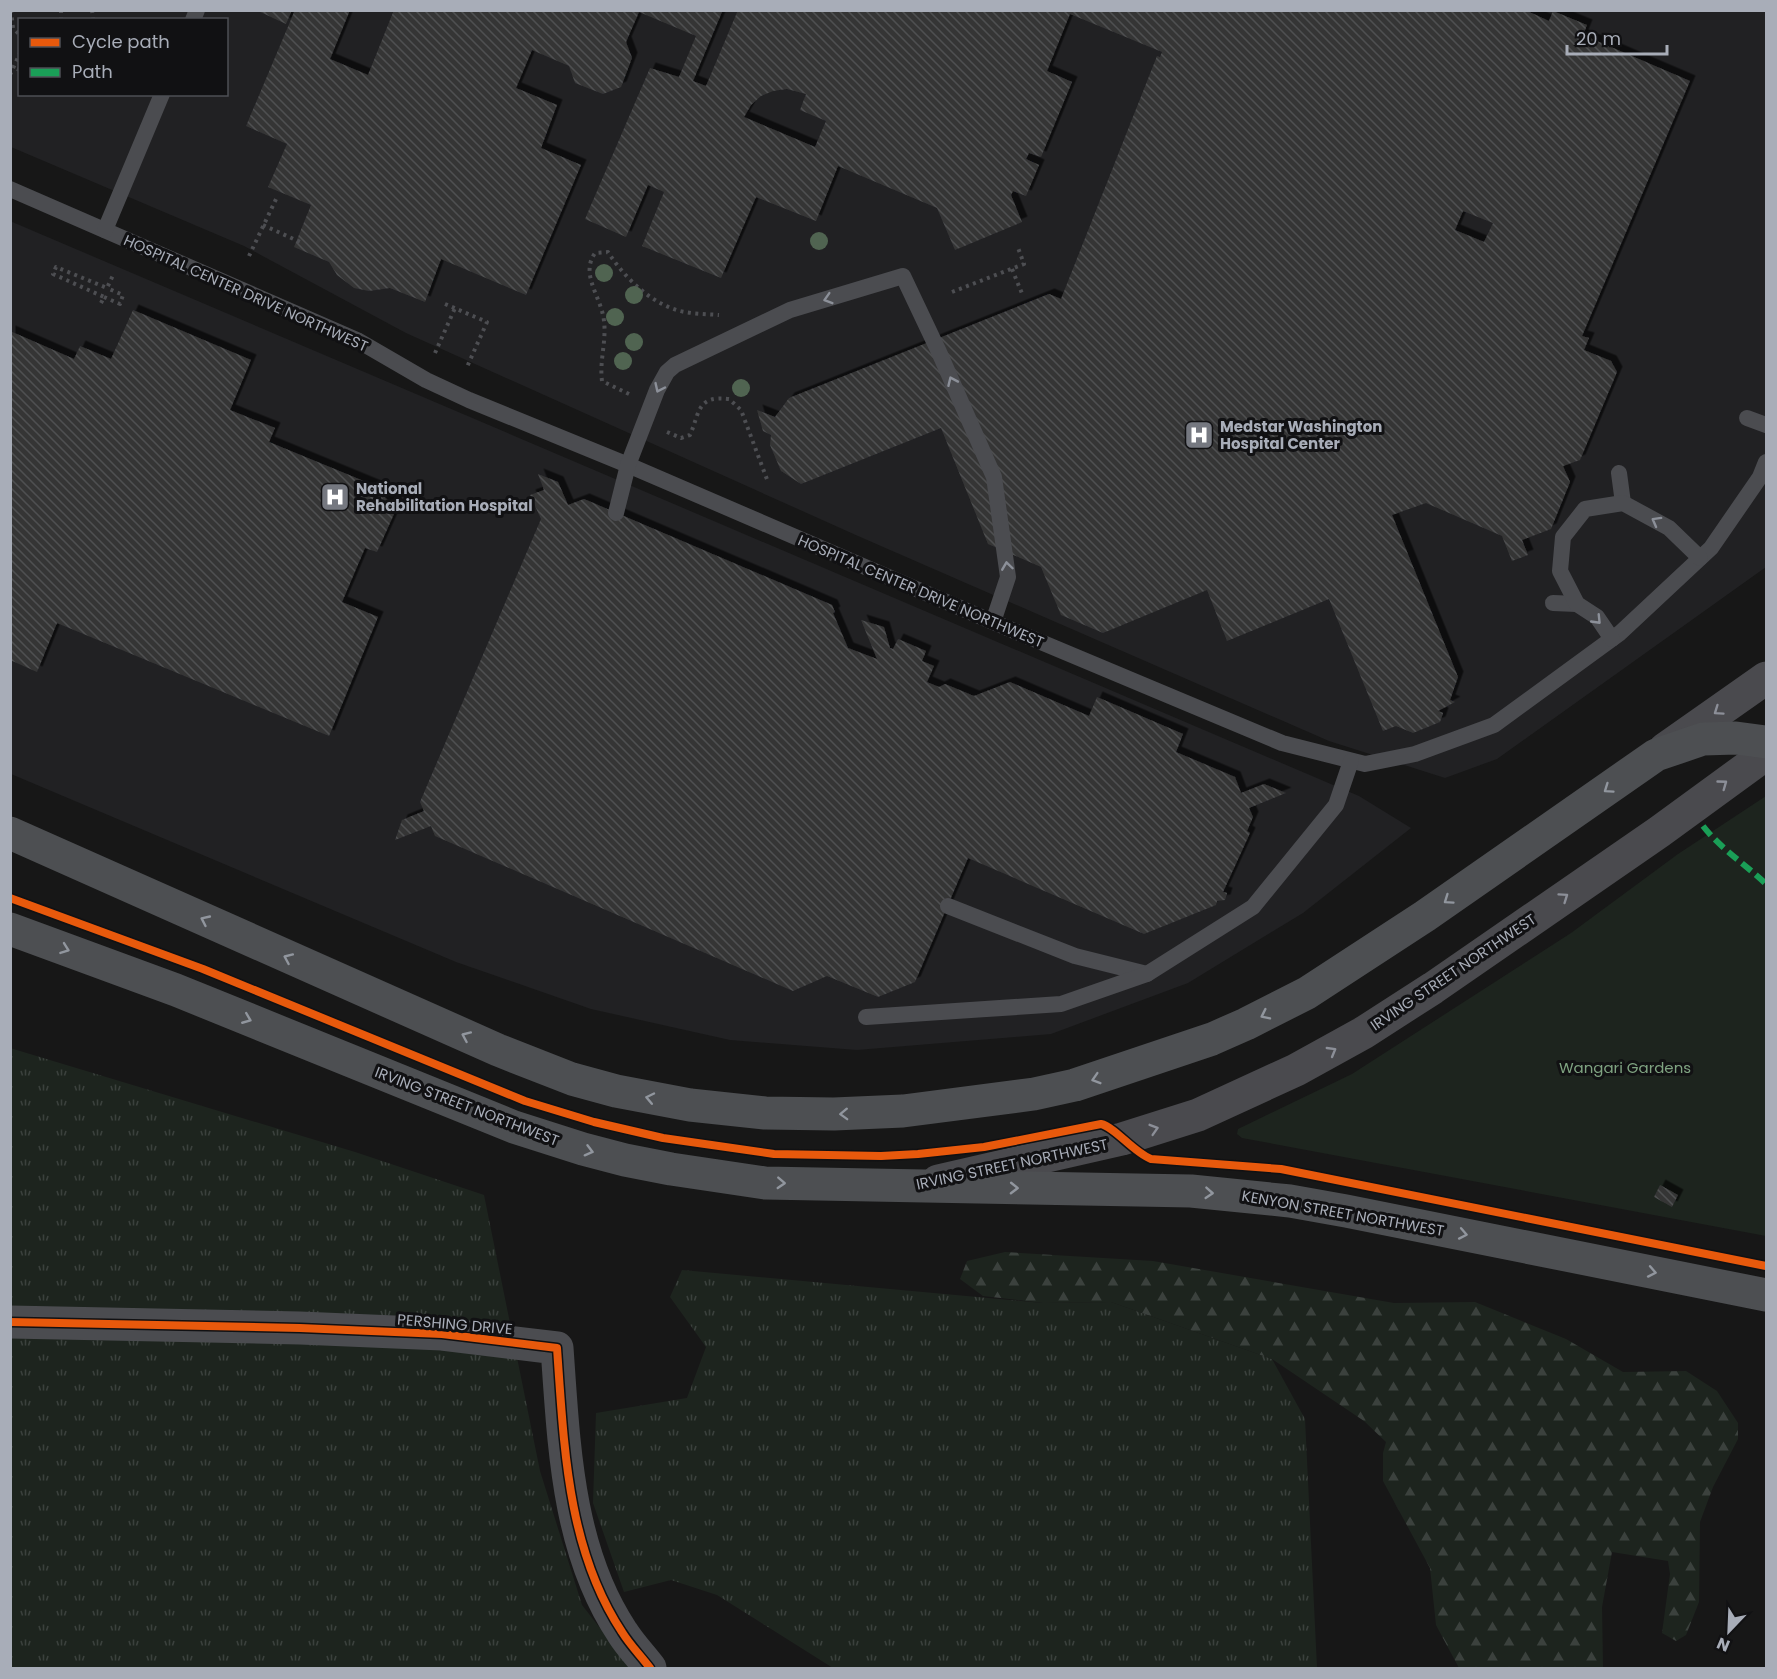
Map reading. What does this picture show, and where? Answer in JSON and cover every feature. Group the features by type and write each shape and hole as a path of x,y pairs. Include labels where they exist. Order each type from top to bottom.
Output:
{"main road":[{"path":"10,833 498,1050 572,1078 654,1099 728,1111 798,1114 869,1113 1034,1095 1075,1085 1183,1050 1246,1024 1307,993 1381,946 1656,755 1763,676"},
{"path":"1656,755 1703,740 1736,738 1767,742"},
{"name":"IRVING STREET NORTHWEST","path":"10,929 176,990 513,1127 583,1149 671,1169 765,1183 913,1187 1122,1139 1198,1115 1296,1070 1363,1033 1433,988 1659,832 1767,753"},
{"name":"KENYON STREET NORTHWEST","path":"913,1187 1191,1191 1290,1201 1767,1295"}],"street":[{"name":"PERSHING DRIVE","path":"10,1322 300,1328 442,1334 557,1348 572,1504 593,1577 621,1631 650,1668"}],"lane":[{"path":"105,230 161,96"},
{"name":"HOSPITAL CENTER DRIVE NORTHWEST","path":"10,189 357,340 418,376 469,400 628,465 1282,743 1365,764 1415,754 1494,725 1612,639 1711,548 1765,468"},
{"path":"616,513 628,465 666,372 675,365 790,310 903,276 994,477 1008,577 993,622"},
{"path":"1747,418 1767,425"},
{"path":"1620,472 1623,503"},
{"path":"1612,639 1597,617 1577,604 1560,571 1563,537 1585,509 1623,503 1669,528 1700,558"},
{"path":"1553,603 1577,604"},
{"path":"866,1017 1060,1004 1147,974 1253,907 1336,805 1352,761"},
{"path":"948,906 1075,956 1147,974"}],"path":[{"path":"11,10 13,28 18,33"},
{"path":"10,75 12,67"},
{"path":"249,256 277,197"},
{"path":"263,225 300,242"},
{"path":"952,292 1024,264 1017,245"},
{"path":"630,395 602,381 604,321 599,299 588,272 589,261 595,253 608,252 642,292 667,305 679,310 728,316"},
{"path":"56,267 107,288 123,295 120,304 52,274 56,267"},
{"path":"1012,269 1023,296"},
{"path":"107,288 114,273"},
{"path":"101,303 104,297"},
{"path":"445,304 487,322 467,367"},
{"path":"435,353 455,308"},
{"path":"664,430 681,438 690,435 697,412 704,402 712,399 729,399 741,410 768,482"}],"shaded area":[{"name":"Medstar Washington Hospital Center","path":"10,11 1766,11 1766,567 1497,759 1445,778 1329,741 858,536 406,333 244,246 11,147"},
{"name":"National Rehabilitation Hospital","path":"10,221 1359,796 1411,828 1303,913 1188,983 1051,1034 857,1050 730,1040 591,1009 456,962 11,774"}],"green space":[{"name":"Wangari Gardens","path":"1766,796 1766,1236 1242,1138 1237,1134 1238,1129 1352,1074 1571,933 1678,854"},
{"path":"10,1048 355,1152 484,1195 540,1471 582,1605 631,1668 11,1668"},
{"path":"1005,1252 1153,1261 1394,1303 1475,1302 1566,1339 1623,1372 1686,1371 1717,1391 1738,1423 1738,1439 1713,1487 1700,1522 1699,1602 1686,1635 1676,1641 1662,1633 1670,1574 1668,1561 1612,1552 1602,1607 1603,1668 1459,1668 1436,1625 1430,1568 1383,1481 1383,1453 1386,1442 1364,1421 1272,1359 1111,1302 1043,1303 983,1296 960,1279 967,1261"},
{"path":"682,1270 1043,1303 1111,1302 1272,1359 1305,1419 1317,1668 833,1668 717,1595 671,1580 624,1592 593,1503 596,1413 687,1398 706,1347 670,1297"}],"building":[{"path":"256,10 292,10 286,24"},
{"path":"295,10 350,10 330,59 368,75 394,10 720,10 722,12 693,81 706,86 738,10 1525,10 1549,21 1553,11 1587,25 1583,35 1690,81 1582,336 1589,338 1584,350 1611,361 1617,372 1580,460 1563,466 1570,482 1551,529 1522,540 1528,555 1512,561 1502,536 1426,503 1392,515 1458,677 1450,700 1455,702 1438,711 1443,713 1440,722 1413,733 1396,726 1383,731 1329,599 1227,641 1207,590 1103,633 1061,615 1041,567 988,544 941,428 801,484 781,471 770,445 771,435 763,431 757,410 775,417 789,398 1049,294 1061,299 1157,56 1160,57 1162,52 1070,14 1047,71 1072,82 1041,157 1029,153 1026,159 1039,165 1026,196 1013,191 1011,195 1022,222 955,250 937,208 838,166 816,221 756,197 721,278 642,246 664,192 648,185 626,237 585,219 650,68 679,77 696,36 639,12 626,42 632,58 621,87 603,94 575,83 569,66 532,50 516,88 557,105 541,148 581,165 526,295 441,259 425,302 390,288 369,291 354,288 337,275 329,262 294,247 311,205 268,187 287,144 246,126","holes":["787,89 806,94 800,110 826,121 815,147 744,117 751,105 761,96","1463,211 1493,223 1484,242 1455,230"]},
{"path":"133,310 251,360 230,410 275,428 269,442 388,491 385,498 398,505 377,552 365,548 342,602 378,617 329,736 57,623 37,672 10,660 10,331 74,359 80,346 111,359"},
{"path":"538,474 558,482 568,505 584,499 832,605 835,612 833,613 848,648 877,659 861,620 884,627 890,648 893,649 898,639 926,651 922,661 934,666 927,682 939,687 945,684 974,696 1010,682 1089,716 1097,697 1183,734 1176,752 1235,777 1241,793 1264,784 1286,793 1249,808 1253,817 1247,831 1250,833 1223,892 1227,893 1225,900 1217,901 1216,905 1144,934 968,858 915,982 878,997 827,976 793,991 435,836 431,826 395,840 402,820 424,811 420,802 541,519 530,495 544,490"},
{"path":"1660,1185 1678,1195 1672,1207 1654,1197"}],"marked path":[{"path":"1703,826 1725,849 1766,884"}],"cycle path":[{"path":"10,898 203,969 525,1101 594,1122 663,1138 774,1154 881,1156 984,1147 1101,1124 1151,1159 1281,1169 1766,1266"},
{"path":"10,1322 300,1328 442,1334 557,1348 566,1459 579,1531 604,1600 625,1637 650,1668"}],"place":[{"name":"Medstar Washington Hospital Center","path":"1199,435"},
{"name":"National Rehabilitation Hospital","path":"335,497"}]}
